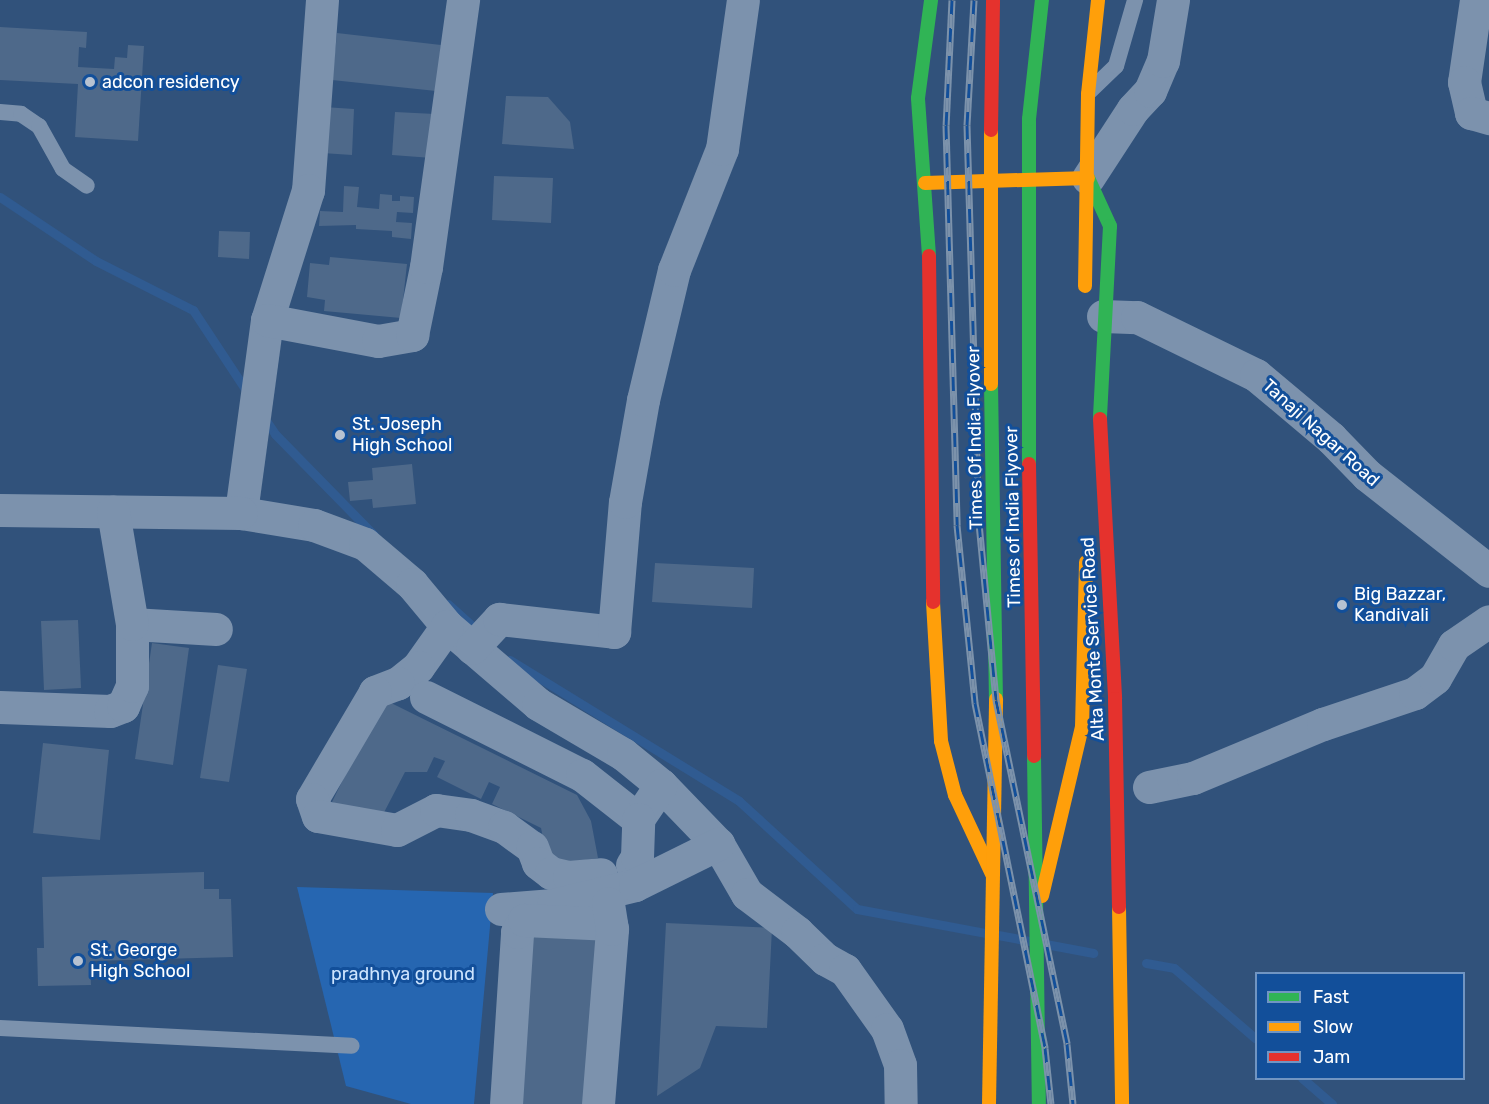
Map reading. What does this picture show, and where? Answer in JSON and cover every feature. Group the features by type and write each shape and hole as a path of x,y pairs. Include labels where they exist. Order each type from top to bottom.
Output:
{"main road":[{"path":"931,0 918,98 925,183 934,662 941,741 955,795 992,874"},
{"name":"Times Of India Flyover","path":"989,1104 997,616 989,300 993,0"},
{"name":"Times of India Flyover","path":"1037,914 1027,309 1029,120 1042,0"},
{"path":"1094,307 1088,178 1088,94 1098,0"},
{"path":"925,183 1088,178"},
{"name":"Alta Monte Service Road","path":"1088,178 1110,226 1094,307 1115,699 1122,1104"},
{"path":"1039,1104 1037,914 1082,727 1086,543"}],"street":[{"path":"241,513 267,320 308,190 322,0"},
{"path":"267,320 378,341 412,335 426,267 463,0"},
{"path":"471,648 499,619 614,632 625,502 643,400 674,270 722,149 743,0"},
{"path":"1088,178 1133,109 1150,91 1164,61 1173,0"},
{"path":"1476,0 1464,82 1471,113 1489,118"},
{"name":"Tanaji Nagar Road","path":"1094,307 1137,317 1256,375 1331,438 1367,475 1489,571"},
{"path":"0,510 241,513 314,525 365,544 412,584 447,626 538,704 623,754 661,785 718,844 747,894 797,932 825,959 845,970 887,1029 900,1065 901,1104"},
{"path":"0,707 110,711 123,706 132,686 132,624 113,512"},
{"path":"1149,787 1193,778 1323,724 1414,693 1435,678 1454,645 1489,621"},
{"path":"132,624 216,629"},
{"path":"447,626 418,667 398,683 375,692 312,799 318,816 397,830 436,810 471,815 504,827 532,846 538,863 550,873 613,889"},
{"path":"426,698 582,775 638,819"},
{"path":"521,743 538,704"},
{"path":"598,1104 613,889 637,857 638,819 661,785"},
{"path":"501,909 554,905 645,882 718,844"},
{"path":"507,1104 517,932 524,920 613,889"}],"lane":[{"path":"1088,94 1116,66 1136,0"},
{"path":"0,112 21,114 39,126 63,169 87,186"},
{"path":"0,1028 352,1046"}],"green space":[{"name":"pradhnya ground","path":"297,887 493,893 474,1104 411,1104 346,1086"}],"building":[{"name":"adcon residency","path":"0,27 87,32 86,48 79,47 78,67 114,69 115,57 127,58 128,45 144,46 138,141 75,137 78,84 0,80"},
{"path":"337,33 441,45 436,91 332,80"},
{"path":"506,96 548,97 570,122 574,149 502,144"},
{"path":"324,107 354,109 352,155 322,153"},
{"path":"395,112 435,114 432,158 392,155"},
{"path":"494,176 553,178 551,223 492,220"},
{"path":"344,186 359,187 357,207 379,209 380,194 392,195 392,201 400,201 400,196 414,197 413,213 397,212 396,222 412,223 411,239 392,237 392,231 356,229 356,225 319,226 320,211 343,212"},
{"path":"219,231 250,232 249,259 218,257"},
{"path":"330,257 407,264 401,318 324,311 325,300 307,297 310,263 329,265"},
{"path":"412,464 416,504 373,508 372,499 350,501 348,482 373,480 372,468"},
{"path":"655,563 754,568 752,608 652,602"},
{"path":"78,620 81,688 44,690 41,621"},
{"path":"152,643 189,648 173,765 135,759"},
{"path":"218,665 247,669 229,782 200,778"},
{"path":"383,699 577,795 591,821 598,858 549,866 541,828 492,804 500,787 489,782 481,799 437,777 445,761 434,757 427,772 405,772 378,824 332,802"},
{"path":"43,743 109,750 100,840 33,833"},
{"path":"204,872 204,889 219,889 219,899 231,899 233,957 90,961 91,985 38,986 37,948 44,948 42,877"},
{"path":"666,923 772,928 767,1028 716,1026 700,1068 657,1096"},
{"path":"528,928 604,935 593,1104 516,1104"}],"waterway":[{"path":"0,197 96,261 193,310 247,392"},
{"path":"263,416 275,434 374,535"},
{"path":"448,604 480,633"},
{"path":"510,660 739,801 857,909 985,933"},
{"path":"998,935 1093,953"},
{"path":"1146,963 1174,968 1255,1038"},
{"path":"1304,1080 1332,1104"}],"railway":[{"path":"952,0 946,125 957,525 975,703 1045,1048 1051,1104"},
{"path":"974,0 967,125 979,523 996,700 1067,1044 1073,1104"}],"traffic: fast":[{"path":"929,256 918,98 931,0"},
{"path":"1029,464 1029,119 1042,0"},
{"path":"1088,178 1110,226 1100,419"},
{"path":"991,384 996,699"},
{"path":"1034,756 1039,1104"}],"traffic: slow":[{"path":"1085,286 1088,94 1098,0"},
{"path":"991,130 991,384"},
{"path":"925,183 1088,178"},
{"path":"1042,896 1082,727 1086,562"},
{"path":"933,602 941,741 955,795 992,874"},
{"path":"989,1104 996,699"},
{"path":"1119,907 1122,1104"}],"traffic: jam":[{"path":"991,130 993,0"},
{"path":"929,256 933,602"},
{"path":"1100,419 1115,699 1119,907"},
{"path":"1029,464 1034,756"}],"place":[{"name":"adcon residency","path":"90,82"},
{"name":"St. Joseph High School","path":"340,435"},
{"name":"Big Bazzar, Kandivali","path":"1342,605"},
{"name":"St. George High School","path":"78,961"}]}
